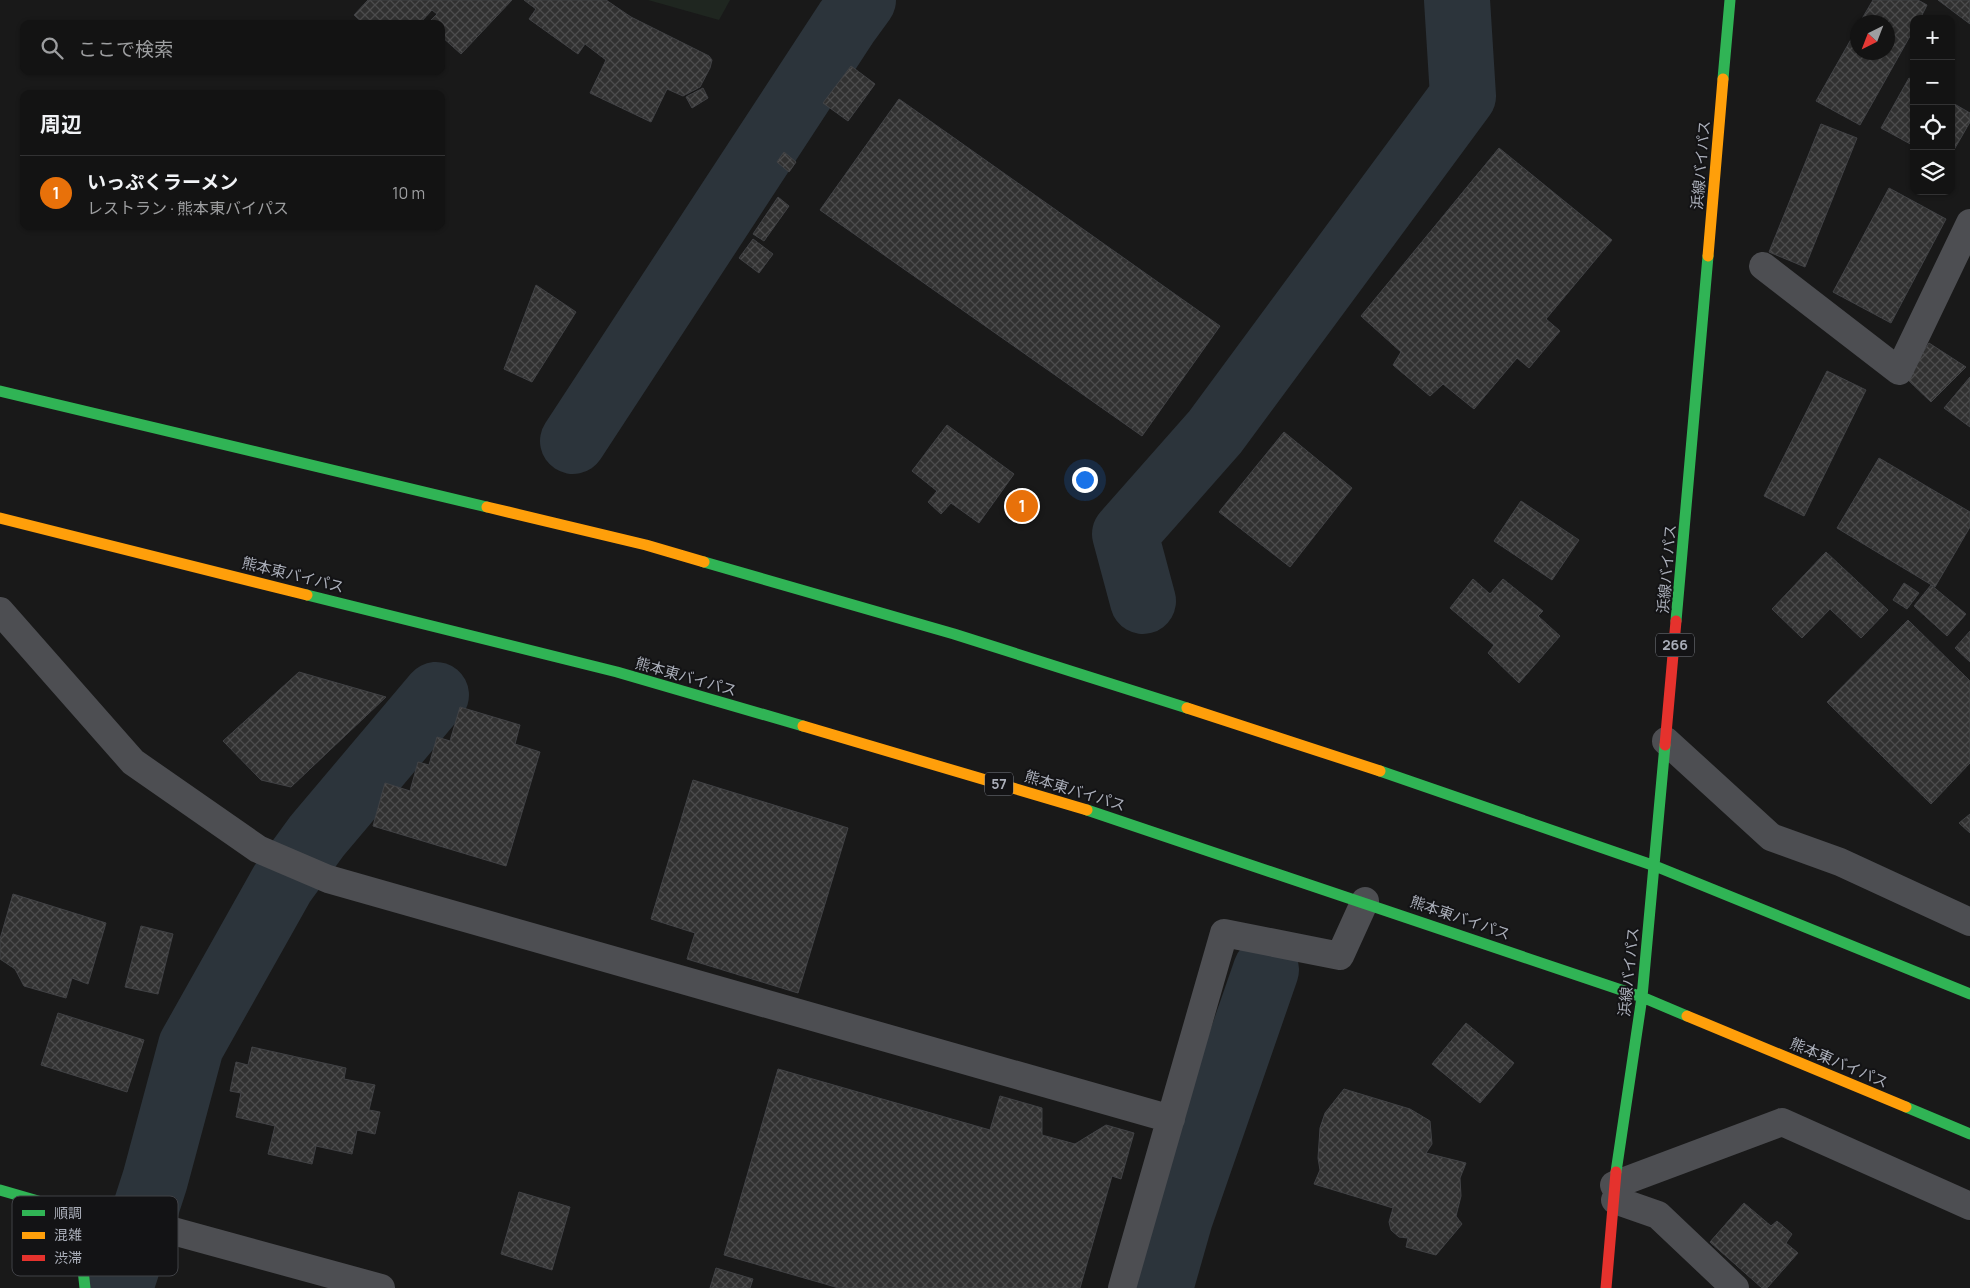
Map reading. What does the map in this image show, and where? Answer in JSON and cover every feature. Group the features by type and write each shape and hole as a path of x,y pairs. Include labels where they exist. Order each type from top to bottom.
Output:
{"main road":[{"name":"浜線バイパス","path":"1606,1288 1614,1193 1642,997 1655,866 1730,0"},
{"path":"0,392 646,545 954,634 1364,765 1655,866 1970,994"},
{"name":"熊本東バイパス","path":"0,518 617,672 1099,813 1365,901 1642,997 1970,1134"},
{"path":"0,1190 21,1196"}],"street":[{"path":"1763,266 1898,371 1970,223"},
{"path":"0,527 33,525"},
{"path":"0,611 133,762 267,853 328,879 1171,1119"},
{"path":"1666,741 1771,837 1840,862 1970,922"},
{"path":"1122,1288 1224,933 1340,956 1365,901"},
{"path":"1614,1193 1782,1122 1970,1206"},
{"path":"1614,1193 1658,1215 1735,1288"},
{"path":"178,1232 381,1288"}],"shaded area":[{"path":"648,0 730,0 719,20"}],"building":[{"path":"368,0 512,0 461,54 445,40 445,20 431,20 437,14 432,10 423,20 360,20 354,15"},
{"path":"524,0 606,0 631,17 709,56 712,60 710,68 700,87 683,96 667,89 651,122 590,93 606,60 585,44 578,54 529,19 536,9"},
{"path":"1873,0 1918,0 1927,5 1922,15 1910,15 1910,36 1860,125 1816,101 1850,41 1850,60 1895,60 1895,15 1864,15"},
{"path":"1938,0 1970,0 1970,24"},
{"path":"851,66 875,84 848,121 823,103"},
{"path":"1909,78 1910,144 1881,128"},
{"path":"703,88 708,98 692,108 686,97"},
{"path":"899,99 1220,326 1142,436 820,210"},
{"path":"1955,104 1970,113 1970,122 1955,148"},
{"path":"1821,124 1857,138 1805,267 1769,252"},
{"path":"1499,148 1612,240 1546,319 1560,331 1529,368 1517,358 1474,409 1443,384 1430,396 1393,365 1401,352 1361,316"},
{"path":"784,152 796,162 789,172 777,162"},
{"path":"1889,188 1946,219 1891,323 1833,292"},
{"path":"778,197 789,206 764,241 753,234"},
{"path":"753,239 773,254 759,273 739,258"},
{"path":"536,285 576,312 532,382 504,369"},
{"path":"1929,343 1966,367 1931,402 1906,378"},
{"path":"1827,371 1866,390 1804,516 1764,496"},
{"path":"1970,377 1970,427 1944,408"},
{"path":"947,425 1014,474 979,523 951,503 941,514 928,502 937,491 912,471"},
{"path":"1284,432 1352,488 1290,567 1219,512"},
{"path":"1879,458 1970,512 1970,527 1935,587 1837,528"},
{"path":"1521,501 1579,540 1552,580 1494,541"},
{"path":"1826,552 1888,610 1861,638 1830,609 1802,638 1772,609"},
{"path":"1473,579 1490,594 1503,579 1543,611 1538,616 1560,636 1519,683 1488,653 1494,645 1450,608"},
{"path":"1904,583 1919,593 1907,609 1893,600"},
{"path":"1931,585 1966,614 1947,636 1914,606"},
{"path":"1908,620 1970,681 1970,763 1931,804 1827,702"},
{"path":"1970,631 1970,662 1955,648"},
{"path":"299,672 386,697 291,787 261,780 223,741"},
{"path":"460,707 520,725 515,744 540,752 506,866 373,826 385,783 410,791 418,762 429,765 437,737 450,741"},
{"path":"693,780 848,828 798,993 687,959 695,933 651,919"},
{"path":"1970,814 1970,833 1959,823"},
{"path":"13,894 106,923 88,984 72,978 66,998 24,986 15,969 0,959 0,939"},
{"path":"141,926 173,934 158,994 125,987"},
{"path":"58,1013 144,1040 127,1092 41,1065"},
{"path":"1466,1023 1514,1063 1480,1103 1432,1064"},
{"path":"252,1047 346,1068 344,1079 375,1085 369,1110 380,1112 375,1134 357,1130 352,1154 316,1146 312,1164 268,1154 275,1126 236,1117 241,1093 230,1091 236,1062 248,1065"},
{"path":"778,1069 990,1130 1000,1096 1042,1108 1042,1135 1075,1144 1106,1125 1134,1133 1121,1179 1112,1176 1080,1288 839,1288 724,1255"},
{"path":"1344,1089 1410,1109 1430,1121 1432,1144 1426,1153 1466,1163 1460,1178 1461,1196 1456,1216 1462,1224 1436,1255 1406,1247 1408,1238 1399,1237 1391,1230 1389,1222 1393,1208 1314,1184 1320,1170 1318,1158 1320,1128 1325,1113"},
{"path":"519,1192 570,1207 552,1270 501,1254"},
{"path":"1744,1203 1771,1226 1777,1221 1792,1234 1786,1243 1798,1253 1767,1288 1762,1288 1710,1242"},
{"path":"716,1268 753,1279 750,1288 710,1288"}],"waterway":[{"path":"573,441 863,0"},
{"path":"1143,601 1125,534 1215,432 1463,96 1457,0"},
{"path":"150,1196 191,1046 282,884 317,836 436,695"},
{"path":"1160,1288 1180,1218 1266,970"},
{"path":"120,1288 124,1276"}],"traffic: fast":[{"path":"1723,79 1730,0"},
{"path":"1676,621 1708,256"},
{"path":"0,391 487,507"},
{"path":"704,562 954,634 1187,708"},
{"path":"307,595 617,672 803,726"},
{"path":"1616,1172 1642,997 1665,745"},
{"path":"1380,771 1655,866 1970,994"},
{"path":"1087,810 1642,997 1687,1016"},
{"path":"1906,1107 1970,1134"},
{"path":"0,1190 21,1196"},
{"path":"84,1276 85,1288"}],"traffic: slow":[{"path":"1708,256 1723,79"},
{"path":"487,507 646,545 704,562"},
{"path":"0,518 307,595"},
{"path":"1187,708 1380,771"},
{"path":"803,726 1087,810"},
{"path":"1687,1016 1906,1107"}],"traffic: jam":[{"path":"1665,745 1676,621"},
{"path":"1606,1288 1616,1172"}],"place":[{"name":"いっぷくラーメン","path":"1022,506"}]}
